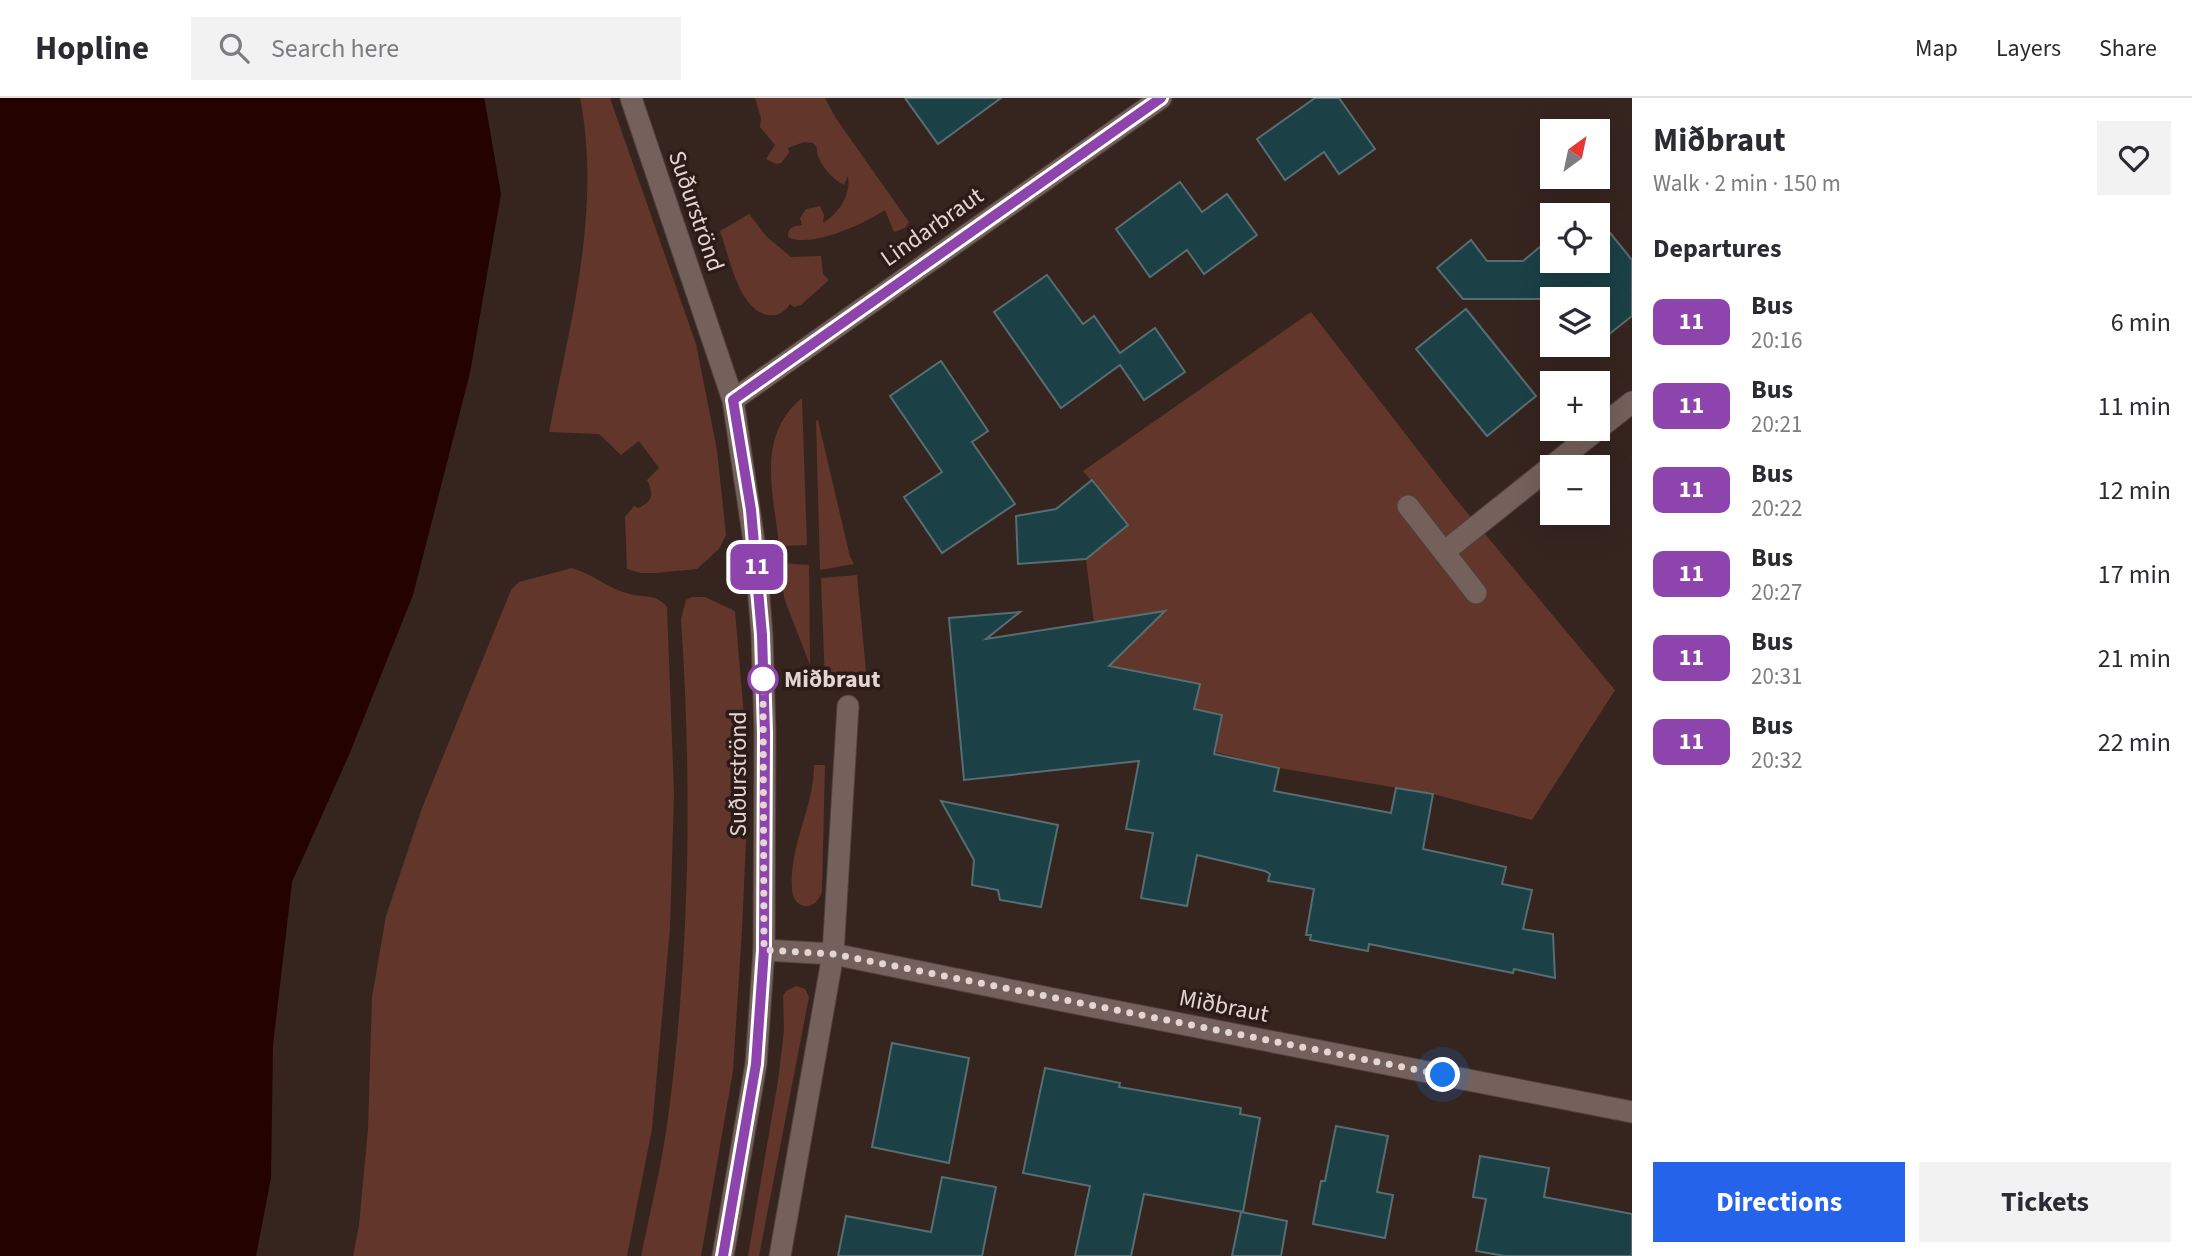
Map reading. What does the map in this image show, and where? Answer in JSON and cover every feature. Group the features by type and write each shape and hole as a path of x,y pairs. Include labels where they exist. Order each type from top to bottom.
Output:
{"street":[{"name":"Suðurströnd","path":"631,98 733,400 751,510 762,635 765,733 764,950 756,1064 723,1256"},
{"name":"Lindarbraut","path":"733,400 1161,98"},
{"path":"1444,552 1632,402"},
{"path":"1408,506 1476,593"},
{"path":"780,1256 834,954 848,706"},
{"name":"Miðbraut","path":"764,950 834,954 1632,1112"}],"shaded area":[{"path":"0,98 484,98 485,102 501,194 470,373 413,595 349,755 292,882 273,1045 271,1178 256,1256 0,1256"},
{"path":"580,98 610,98 696,344 717,450 726,535 719,549 697,569 640,573 627,569 625,517 634,506 643,506 649,500 651,489 647,480 659,468 639,441 621,455 599,434 549,432 574,308 585,224 586,140"},
{"path":"755,98 825,98 835,117 909,222 905,228 894,232 885,210 838,233 810,240 788,237 792,228 802,225 800,218 806,209 820,206 824,215 823,223 834,214 846,197 848,176 844,185 835,179 822,164 813,143 804,142 788,148 789,153 781,163 776,164 766,159 775,145 760,127 761,118"},
{"path":"749,214 767,237 791,257 821,256 823,274 829,280 801,305 794,307 790,304 780,314 768,315 756,310 742,292 720,231"},
{"path":"1311,312 1455,498 1615,690 1532,820 1433,794 1279,768 1215,752 1222,715 1194,709 1200,684 1137,672 1106,721 1086,559 1128,525 1083,471"},
{"path":"802,398 807,545 779,546 772,486 773,448 787,413"},
{"path":"818,420 850,557 854,564 820,570 816,421"},
{"path":"781,563 809,565 810,665 784,598"},
{"path":"572,568 622,592 654,598 667,607 674,793 670,928 652,1129 627,1256 353,1256 359,1225 368,1129 372,997 386,916 422,808 511,590 519,582"},
{"path":"857,575 867,682 825,684 821,578"},
{"path":"705,597 735,611 744,716 747,818 733,1071 701,1256 641,1256 666,1129 681,988 688,803 681,619 686,600"},
{"path":"814,765 825,765 822,891 815,903 805,906 800,905 793,896 792,873 810,796"},
{"path":"796,986 805,989 809,997 759,1256 748,1256 778,1081 784,1030 783,996 786,991"}],"building":[{"path":"905,98 1001,98 938,144"},
{"path":"1315,98 1339,98 1375,149 1339,174 1324,152 1285,180 1257,139"},
{"path":"1180,182 1202,212 1227,194 1257,235 1204,274 1187,250 1150,277 1116,229"},
{"path":"1610,233 1632,260 1632,316 1610,333 1610,287 1540,287 1540,299 1463,299 1437,268 1471,240 1487,261 1523,261 1540,247 1540,273 1610,273"},
{"path":"1047,275 1083,324 1094,316 1120,353 1155,328 1185,372 1144,400 1120,365 1061,408 994,312"},
{"path":"1466,309 1536,396 1487,436 1416,349"},
{"path":"941,361 988,431 972,442 1015,504 942,553 904,497 942,472 890,396"},
{"path":"1092,480 1128,525 1086,559 1018,564 1016,516 1056,509"},
{"path":"1165,611 1109,666 1200,684 1194,709 1222,715 1214,754 1279,768 1274,791 1391,813 1396,788 1433,794 1423,849 1506,867 1502,884 1532,890 1523,929 1553,934 1555,978 1514,969 1513,973 1369,944 1368,951 1310,940 1311,935 1306,935 1314,889 1268,881 1270,874 1265,871 1197,855 1187,906 1141,898 1153,833 1126,829 1139,761 964,780 949,618 1020,612 986,639"},
{"path":"941,801 1058,825 1041,907 1000,900 998,890 972,885 974,860"},
{"path":"892,1043 969,1058 949,1163 872,1147"},
{"path":"1045,1068 1120,1083 1119,1087 1241,1108 1240,1114 1260,1118 1243,1212 1144,1194 1131,1256 1075,1256 1090,1186 1023,1173"},
{"path":"1336,1126 1388,1136 1377,1192 1393,1195 1385,1238 1313,1224"},
{"path":"1480,1156 1549,1168 1544,1197 1632,1214 1632,1256 1505,1256 1476,1251 1486,1199 1473,1197"},
{"path":"942,1177 996,1187 982,1256 838,1256 846,1216 931,1232"},
{"path":"1241,1212 1287,1221 1281,1256 1232,1256"}],"bus line":[{"name":"11","path":"723,1256 756,1064 764,950 765,733 762,635 751,510 733,400 1161,98"}],"place":[{"name":"Miðbraut","path":"763,679"}],"route":[{"path":"763,679 764,950 834,954 1443,1075"}]}
